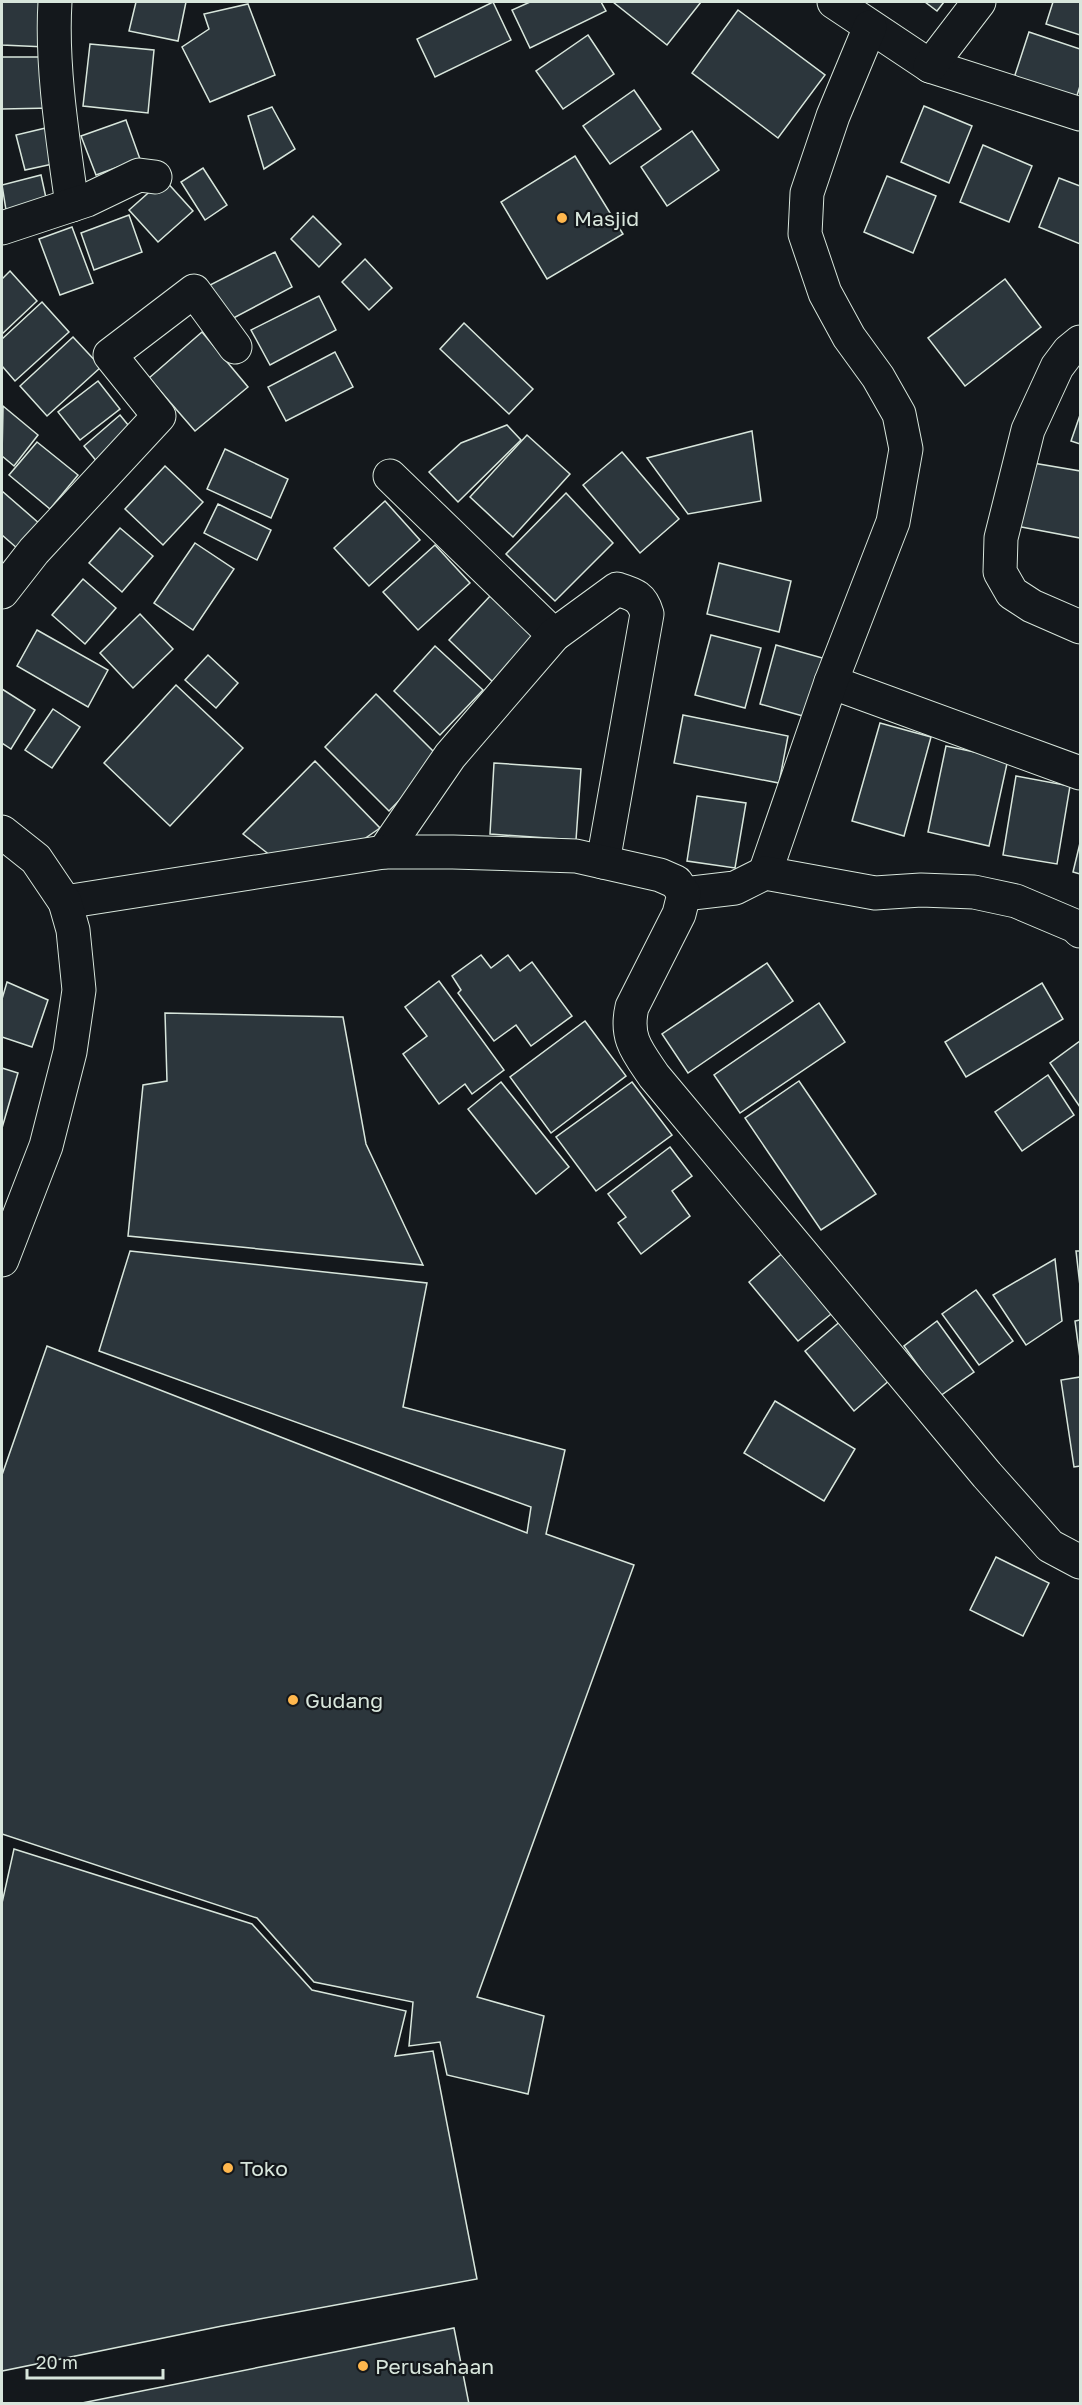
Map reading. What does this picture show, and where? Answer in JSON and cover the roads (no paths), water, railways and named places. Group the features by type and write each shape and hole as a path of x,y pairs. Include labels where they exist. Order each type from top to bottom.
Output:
{"street":[{"path":"55,2 58,84 72,205"},
{"path":"834,2 930,66 1080,114"},
{"path":"930,66 979,2"},
{"path":"765,873 831,682 892,522 906,449 899,414 878,376 849,337 825,293 805,234 807,193 833,116 870,27"},
{"path":"2,228 72,205 139,175 155,177"},
{"path":"2,592 34,551 159,416 110,355 194,291 235,347"},
{"path":"1080,342 1056,367 1028,430 1001,538 1000,572 1012,593 1032,606 1080,627"},
{"path":"390,476 554,635"},
{"path":"384,852 450,756 554,635 617,589 637,595 644,603 646,614 603,862"},
{"path":"831,682 1080,774"},
{"path":"2,832 36,860 65,902 73,930 79,990 70,1052 46,1146 2,1260"},
{"path":"65,902 384,852 576,856 660,875 676,882 684,894 679,914 632,1007 628,1021 632,1042 661,1085 987,1475 1050,1546 1080,1562"},
{"path":"684,894 735,888 765,873 874,893 921,890 974,892 1016,901 1075,926 1080,931"}],"place":[{"name":"Masjid","path":"562,218"},
{"name":"Gudang","path":"293,1700"},
{"name":"Toko","path":"228,2168"},
{"name":"Perusahaan","path":"363,2366"}]}
